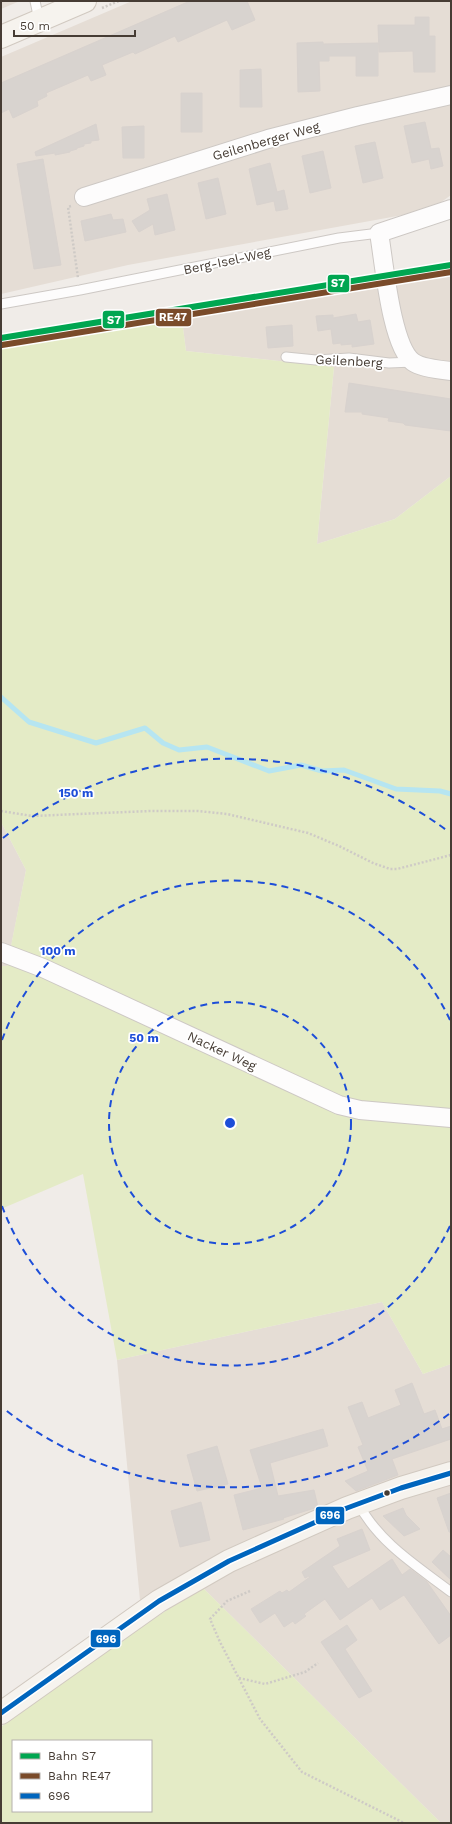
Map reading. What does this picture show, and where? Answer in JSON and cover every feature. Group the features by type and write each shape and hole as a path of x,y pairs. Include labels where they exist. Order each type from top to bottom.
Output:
{"street":[{"path":"1,37 37,11 85,1"},
{"name":"Geilenberger Weg","path":"84,198 268,140 358,116 451,95"},
{"name":"Berg-Isel-Weg","path":"380,241 451,209"},
{"path":"380,241 390,302 400,342 413,362"},
{"name":"Geilenberg","path":"413,362 432,369 451,372"},
{"name":"Nacker Weg","path":"1,952 43,968 339,1105 360,1110 451,1118"},
{"path":"1,1713 131,1621 181,1588 229,1561 358,1503 451,1473"}],"lane":[{"name":"Berg-Isel-Weg","path":"1,304 103,286 339,238 380,241"},
{"name":"Geilenberg","path":"286,357 316,360 349,358 389,363 413,362"},
{"path":"358,1503 366,1518 381,1536 399,1552 451,1592"}],"path":[{"path":"76,267 68,208 84,198"},
{"path":"1,811 32,816 150,811 198,811 227,814 308,833 373,863 397,869 451,855"},
{"path":"250,1591 227,1601 210,1620 260,1719 302,1772 404,1823"},
{"path":"239,1678 265,1684 305,1672 318,1663"}],"shaded area":[{"path":"1,1 20,1 1,9"},
{"path":"132,1 451,1 451,195 436,206 414,213 128,265 1,294 1,57"},
{"path":"451,275 451,476 395,519 317,544 334,367 186,351 182,320"},
{"path":"1,822 26,870 7,967 1,966"},
{"path":"382,1302 423,1374 451,1364 451,1823 441,1823 202,1587 192,1569 140,1600 117,1360"}],"green space":[{"path":"182,320 186,351 334,367 317,544 395,519 451,476 451,1364 423,1374 382,1302 117,1360 83,1174 1,1209 1,966 7,966 26,870 1,822 1,348 37,341"},
{"path":"202,1587 441,1823 1,1823 1,1727 131,1634"}],"building":[{"path":"190,1 247,1 255,20 232,30 227,20 178,42 175,36 135,54 133,52 102,65 106,75 91,81 88,75 46,93 47,96 37,101 38,106 13,118 9,109 1,113 1,83"},
{"path":"415,17 429,17 429,36 435,36 435,72 414,72 413,51 379,52 378,25 415,25"},
{"path":"323,42 323,44 378,43 378,76 356,76 356,56 329,56 329,61 319,61 320,91 298,92 297,43"},
{"path":"261,69 262,107 240,107 240,70"},
{"path":"181,93 202,93 202,132 181,132"},
{"path":"425,122 431,149 439,148 443,166 431,169 429,159 412,163 404,126"},
{"path":"96,124 99,140 91,141 91,143 84,144 84,146 70,152 55,155 55,153 36,156 35,152"},
{"path":"144,126 144,158 123,158 122,127"},
{"path":"375,142 383,178 363,183 355,146"},
{"path":"323,151 331,188 310,193 302,156"},
{"path":"43,159 61,265 34,269 17,164"},
{"path":"270,163 277,192 284,190 288,209 276,211 274,201 257,205 249,169"},
{"path":"218,178 226,214 206,219 198,183"},
{"path":"167,194 175,230 155,235 153,224 139,232 132,221 150,210 147,199"},
{"path":"111,214 113,220 123,219 126,232 85,241 81,221"},
{"path":"356,314 358,322 370,320 374,344 352,347 352,344 333,344 331,329 318,331 316,316 333,315 333,318"},
{"path":"292,325 293,346 268,348 266,327"},
{"path":"349,383 451,399 451,431 405,425 403,423 388,421 389,418 362,414 362,412 345,412"},
{"path":"412,1383 424,1414 435,1410 442,1429 451,1426 451,1439 392,1459 398,1475 356,1491 345,1481 368,1471 358,1447 363,1445 348,1407 362,1402 368,1418 401,1405 395,1390"},
{"path":"323,1429 328,1446 270,1463 278,1496 314,1490 318,1507 283,1518 284,1519 243,1530 234,1495 262,1488 250,1450"},
{"path":"217,1446 228,1484 197,1491 187,1455"},
{"path":"451,1493 451,1532 449,1532 437,1498"},
{"path":"201,1502 210,1540 180,1547 171,1511"},
{"path":"403,1508 406,1515 420,1529 404,1536 383,1516"},
{"path":"362,1529 370,1550 332,1566 348,1589 392,1559 402,1575 410,1569 427,1582 451,1616 451,1635 439,1644 404,1595 380,1610 372,1598 340,1620 325,1599 304,1614 306,1616 295,1624 293,1621 284,1627 275,1613 260,1623 251,1609 280,1591 282,1593 287,1590 289,1592 310,1577 305,1578 302,1572 340,1546 337,1539"},
{"path":"443,1550 451,1557 451,1580 432,1562"},
{"path":"347,1625 357,1640 345,1649 372,1691 359,1698 321,1642"}],"waterway":[{"path":"1,697 29,722 96,743 145,728 163,743 179,750 207,747 269,771 301,765 322,771 344,770 396,789 440,791 451,794"}],"rail line":[{"name":"S7","path":"1,338 451,265"},
{"name":"RE47","path":"2,345 451,272"}],"transit line":[{"name":"696","path":"1,1713 159,1601 229,1561 347,1508 401,1488 451,1473"}]}
